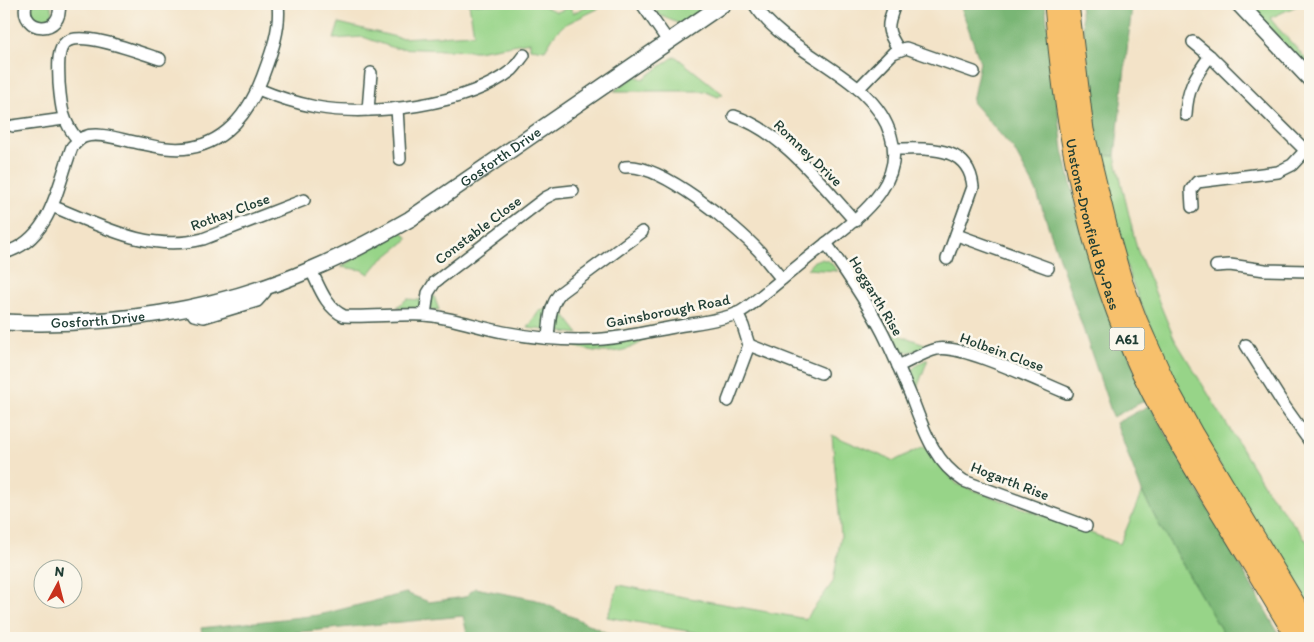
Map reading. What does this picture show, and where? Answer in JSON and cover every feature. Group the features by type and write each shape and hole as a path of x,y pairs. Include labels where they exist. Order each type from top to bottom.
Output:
{"highway":[{"name":"Unstone-Dronfield By-Pass","path":"1054,4 1059,65 1069,134 1086,216 1124,333 1152,393 1180,446 1296,638"},
{"name":"Unstone-Dronfield By-Pass","path":"1069,4 1084,130 1109,234 1123,283 1138,322 1167,386 1194,435 1310,628"}],"street":[{"path":"26,4 25,14 32,24 44,27 50,26 56,21 59,16 59,4"},
{"path":"4,253 20,246 38,233 52,206 72,147 85,136 123,139 180,149 204,144 227,132 238,121 258,90 276,36 278,4"},
{"path":"642,4 668,41"},
{"name":"Gosforth Drive","path":"4,322 54,324 85,322 190,308 217,302 311,270 357,248 410,219 723,4"},
{"name":"Gainsborough Road","path":"311,270 331,307 344,316 425,315 503,332 548,338 576,340 605,339 688,325 737,313 855,221 873,204 890,174 894,162 891,136 880,113 867,96 778,31 767,21 754,4"},
{"path":"895,4 890,18 889,33 899,50"},
{"path":"1239,4 1310,79"},
{"path":"50,26 65,43"},
{"path":"78,140 64,119 59,69 60,54 65,43 71,40 90,39 160,59"},
{"path":"1192,207 1191,190 1197,182 1278,172 1292,165 1308,153 1210,56 1193,42"},
{"path":"858,89 885,61 899,50 906,48 974,72"},
{"path":"258,90 296,102 340,110 397,108 448,99 473,91 512,70 524,55"},
{"path":"1186,115 1192,83 1210,56"},
{"path":"368,110 371,73"},
{"path":"397,108 400,158"},
{"name":"Romney Drive","path":"734,116 750,121 780,142 855,221"},
{"path":"13,126 64,119"},
{"path":"894,149 945,152 954,155 968,167 972,176 973,187 947,260"},
{"path":"625,167 638,167 683,188 738,231 760,252 782,279"},
{"name":"Constable Close","path":"425,315 428,293 435,282 545,198 555,193 573,191"},
{"name":"Rothay Close","path":"52,206 111,230 149,242 172,244 188,243 211,237 304,200"},
{"path":"548,338 551,309 560,293 642,232"},
{"path":"957,235 1048,268"},
{"name":"Hoggarth Rise","path":"826,243 883,333 898,366"},
{"path":"1216,266 1230,265 1265,270 1310,268"},
{"path":"728,401 749,345 737,313"},
{"path":"749,345 821,373"},
{"path":"1246,345 1285,407 1310,442"},
{"name":"Holbein Close","path":"898,366 938,349 957,350 1067,393"},
{"name":"Hogarth Rise","path":"898,366 926,437 957,476 981,488 1086,526"}],"green space":[{"path":"33,4 50,4 53,11 50,18 40,22 34,18 31,11"},
{"path":"469,4 538,4 557,12 570,7 573,13 592,4 608,4 564,25 555,34 545,50 530,48 530,42 477,51 394,48 363,37 334,39 339,23 400,38 474,34"},
{"path":"652,4 712,4 680,24 659,15"},
{"path":"960,4 1045,4 1063,150 1082,230 1146,400 1113,417 1036,190 1014,150 972,102 980,62"},
{"path":"1080,4 1152,4 1132,6 1115,156 1098,155"},
{"path":"1252,4 1301,4 1270,18 1310,63 1310,71 1255,13"},
{"path":"675,56 723,94 718,97 704,91 614,91 635,76 643,79"},
{"path":"1098,155 1115,156 1137,249 1174,338 1267,490 1310,545 1310,613 1209,447 1165,361 1131,280 1112,217"},
{"path":"401,230 408,239 378,263 369,274 363,270 341,267"},
{"path":"821,259 829,261 838,271 807,269 814,261"},
{"path":"434,296 439,310 397,307 407,299 420,300"},
{"path":"558,307 579,334 528,328 539,311"},
{"path":"887,331 928,345 913,351 903,351 895,344"},
{"path":"649,336 641,343 632,347 612,352 592,351 572,345"},
{"path":"928,359 916,391 911,375 912,371 917,365"},
{"path":"1150,405 1281,638 1226,638 1157,521 1142,492 1116,423"},
{"path":"832,435 894,461 924,446 957,484 1120,544 1142,492 1226,638 727,638 607,617 618,585 806,619 833,582 841,536"},
{"path":"475,588 537,600 611,635 586,638 468,638 463,616 279,634 279,638 199,638 202,636 201,628 319,615 406,593 429,602 465,597"}]}
